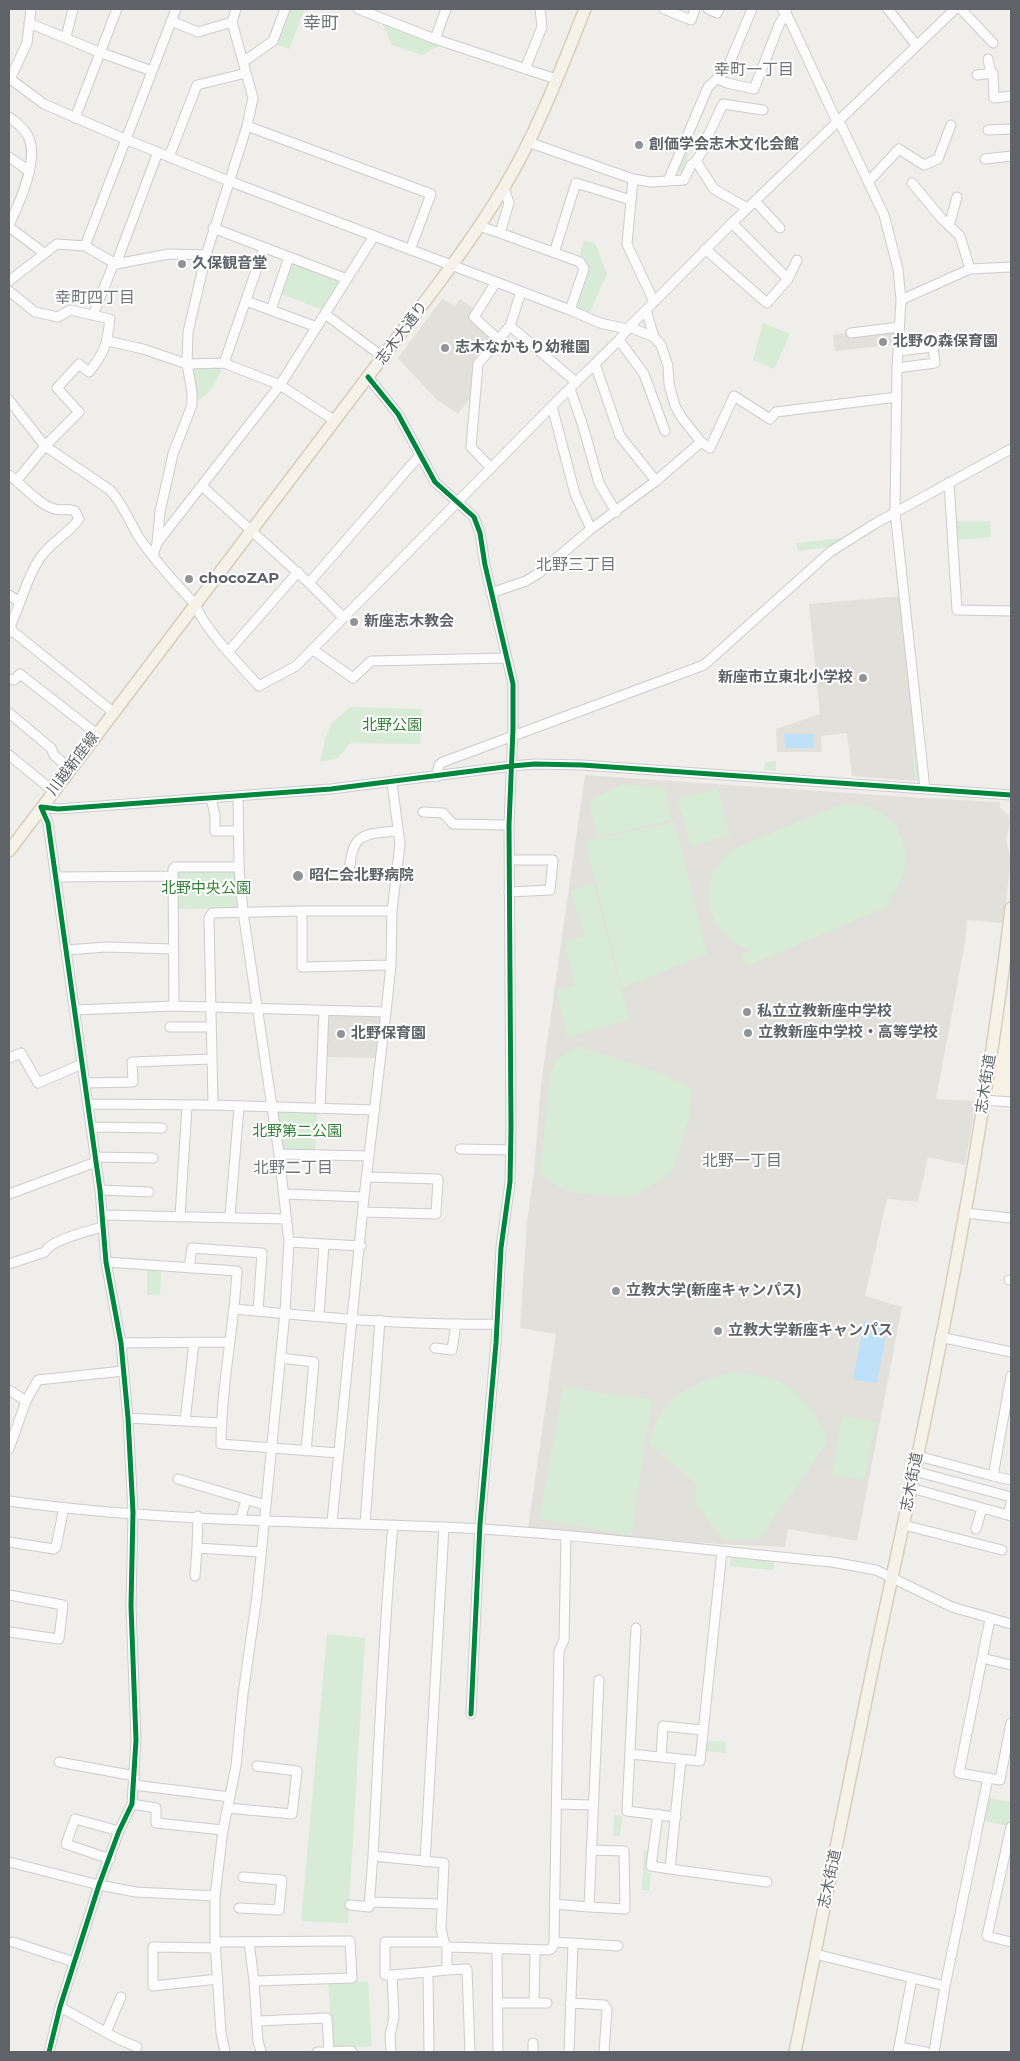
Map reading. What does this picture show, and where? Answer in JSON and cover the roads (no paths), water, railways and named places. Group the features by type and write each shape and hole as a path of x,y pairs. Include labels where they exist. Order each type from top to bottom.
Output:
{"main road":[{"name":"志木大通り","path":"139,678 368,378 479,226 504,188 528,142 585,9"},
{"name":"川越新座線","path":"9,851 139,678"},
{"name":"志木街道","path":"796,2052 918,1456 964,1213 1009,945 1011,908"}],"street":[{"path":"31,9 27,43 9,78 44,104 229,181 410,250 452,264 570,310 600,324 628,328 654,336"},
{"path":"66,37 73,9"},
{"path":"75,118 117,9"},
{"path":"85,246 176,9"},
{"path":"153,556 157,543 160,512 173,454 192,405 192,392 187,364 188,332 213,228 247,126 253,98 232,22 236,9"},
{"path":"243,62 272,41 285,9"},
{"path":"358,9 434,39 556,79"},
{"path":"434,39 446,9"},
{"path":"526,69 542,26 540,9"},
{"path":"664,9 691,20 695,9"},
{"path":"708,9 717,13 719,9"},
{"path":"668,181 708,87 727,69 752,9"},
{"path":"888,9 916,45"},
{"path":"9,400 45,446 110,490 118,498 138,535 153,556 195,604 198,613 228,652 259,686 296,666 619,340 628,328 705,249 954,9"},
{"path":"961,9 993,44"},
{"path":"718,79 754,89 785,10"},
{"path":"785,10 837,122 841,125 884,215 898,270 901,300 897,368 895,512 925,789"},
{"path":"171,21 198,32 232,22"},
{"path":"29,23 99,52 152,71"},
{"path":"988,59 991,74 993,73 994,98 1011,96"},
{"path":"169,156 197,85 246,73"},
{"path":"977,75 991,74"},
{"path":"528,142 633,179 651,182 684,180 691,165 706,146 705,142 723,104 762,110"},
{"path":"10,120 22,127 31,144 32,160 9,226 44,253"},
{"path":"869,181 899,149 924,165 938,159 951,125"},
{"path":"247,126 431,194 410,250"},
{"path":"988,130 1011,129"},
{"path":"94,315 158,152"},
{"path":"985,159 1011,156"},
{"path":"9,157 29,171"},
{"path":"696,161 714,189 747,208"},
{"path":"633,179 627,244 654,302"},
{"path":"554,254 576,183 631,200"},
{"path":"912,183 960,236 970,269"},
{"path":"500,233 509,203 504,188"},
{"path":"949,226 957,197"},
{"path":"755,201 780,228"},
{"path":"732,223 788,279"},
{"path":"479,226 580,262 584,269 570,310"},
{"path":"213,228 347,279"},
{"path":"157,543 280,385 374,236"},
{"path":"9,281 57,244 85,246 115,263 169,254 206,255"},
{"path":"224,363 264,248"},
{"path":"705,249 767,303 788,279 797,260"},
{"path":"271,310 289,257"},
{"path":"901,300 970,269 1011,267"},
{"path":"496,282 474,316 498,338"},
{"path":"9,291 35,312 58,317 70,310 110,319 108,340 103,354 89,372 79,364 57,388 79,412 13,478 44,504 55,509 68,508 75,511 79,519 71,529 40,556 32,571 10,631 113,712"},
{"path":"491,468 471,446 478,364 510,326 521,292"},
{"path":"246,301 316,327"},
{"path":"646,310 654,336 661,345 668,366 669,384 675,406 682,418 702,442 710,448 734,396 770,419 776,412 897,397"},
{"path":"325,314 383,357"},
{"path":"510,326 573,386 599,483 616,512"},
{"path":"852,333 899,326"},
{"path":"108,340 143,349 187,364 224,363 280,385 335,421"},
{"path":"619,340 644,374 665,431"},
{"path":"897,368 935,363 933,347 898,351"},
{"path":"595,364 620,436 656,481"},
{"path":"368,378 398,414 435,482 474,517 480,533 491,593 513,684 509,825 511,1150 509,1190 501,1248 481,1529 471,1714"},
{"path":"552,406 575,494 591,529"},
{"path":"491,593 526,581 539,573 591,529 656,481 702,442"},
{"path":"436,777 439,765 444,762 704,665 822,559 840,546 895,512 1011,449"},
{"path":"309,583 420,455"},
{"path":"949,482 958,610 1011,611"},
{"path":"202,486 298,572 344,618"},
{"path":"228,652 298,572"},
{"path":"9,595 20,602"},
{"path":"312,649 353,678 371,662 507,658"},
{"path":"9,679 14,680 20,674 97,734"},
{"path":"9,714 52,748 54,755 70,769"},
{"path":"9,755 54,791"},
{"path":"41,807 58,809 392,783 512,766 542,764 1011,795"},
{"path":"332,1522 366,1178 391,965 392,911 400,844 392,783"},
{"path":"224,2052 215,1945 215,1896 223,1830 236,1766 243,1694 258,1596 285,1312 289,1242 279,1154 243,912 239,867 238,796"},
{"path":"211,798 215,815 215,831 238,831"},
{"path":"41,807 48,822 100,1190 106,1262 121,1343 128,1418 132,1512 131,1606 136,1740 135,1781 132,1804 119,1832 74,1962 49,2052"},
{"path":"423,812 443,813 453,824 509,825"},
{"path":"349,876 353,848 357,841 368,833 397,831"},
{"path":"509,892 550,890 553,860 510,860"},
{"path":"174,1006 173,869 175,867 239,867"},
{"path":"56,877 173,876"},
{"path":"213,1105 209,918 212,913 302,910 392,911"},
{"path":"302,910 302,967 391,965"},
{"path":"66,950 107,947 173,949"},
{"path":"74,1010 174,1006 386,1012"},
{"path":"320,1109 324,1010"},
{"path":"170,1027 210,1027"},
{"path":"9,1058 21,1053 38,1083 82,1064"},
{"path":"85,1083 132,1082 132,1062 211,1059"},
{"path":"983,1100 1011,1102"},
{"path":"88,1104 213,1105 375,1110"},
{"path":"180,1216 187,1106"},
{"path":"230,1216 239,1107"},
{"path":"91,1127 162,1128"},
{"path":"460,1149 511,1150"},
{"path":"279,1154 369,1156"},
{"path":"9,1194 95,1159 153,1158"},
{"path":"363,1212 436,1214 438,1179 366,1178"},
{"path":"100,1190 149,1192"},
{"path":"284,1194 364,1197"},
{"path":"964,1213 1011,1218"},
{"path":"102,1215 230,1216 287,1219"},
{"path":"9,1264 45,1252 47,1248 61,1241 102,1227"},
{"path":"289,1242 360,1246"},
{"path":"319,1315 324,1244"},
{"path":"189,1268 192,1248 262,1253 258,1311"},
{"path":"106,1262 237,1271 235,1309 221,1423 221,1444 338,1453"},
{"path":"235,1309 380,1320 496,1324"},
{"path":"365,1524 380,1320"},
{"path":"435,1348 452,1350 456,1324"},
{"path":"940,1337 1011,1352"},
{"path":"121,1343 230,1342"},
{"path":"185,1420 194,1343"},
{"path":"280,1358 314,1362 306,1451"},
{"path":"9,1449 26,1401 38,1380 123,1371"},
{"path":"993,1476 1011,1376"},
{"path":"9,1390 26,1401"},
{"path":"128,1418 221,1423"},
{"path":"918,1456 1011,1480"},
{"path":"914,1471 1011,1497"},
{"path":"178,1479 266,1505"},
{"path":"911,1488 1010,1516 1011,1503"},
{"path":"240,1520 246,1500"},
{"path":"9,1501 240,1520 481,1529 852,1565 876,1570 944,1604 1011,1624"},
{"path":"9,1542 54,1549 64,1507"},
{"path":"976,1529 982,1508"},
{"path":"195,1576 198,1516"},
{"path":"350,1905 369,1906 383,1701 386,1612 393,1525"},
{"path":"904,1525 1002,1550"},
{"path":"425,1862 444,1527"},
{"path":"470,2052 467,1969 385,1974 385,1942 497,1949 549,1950 552,1948 554,1942 559,1651 564,1640 566,1536"},
{"path":"197,1548 261,1552"},
{"path":"630,1754 700,1761 722,1552"},
{"path":"9,1595 63,1605 59,1639 9,1632"},
{"path":"990,1619 959,1773 1000,1780 1011,1722"},
{"path":"636,1628 627,1811 676,1817"},
{"path":"982,1658 1011,1665"},
{"path":"589,1907 599,1680"},
{"path":"661,1757 663,1726 702,1730"},
{"path":"670,1869 681,1759"},
{"path":"59,1762 135,1781 230,1797"},
{"path":"227,1808 292,1814 297,1771 257,1766"},
{"path":"934,2052 945,1986 988,1778"},
{"path":"132,1804 156,1808 156,1823 223,1830"},
{"path":"557,1804 593,1805"},
{"path":"658,1814 651,1866 767,1882"},
{"path":"110,1859 66,1844 75,1820 119,1832"},
{"path":"1011,1827 987,1936 1011,1942"},
{"path":"554,1904 625,1909 624,1852 591,1850"},
{"path":"373,1856 444,1863 440,1929 446,1945 447,1970"},
{"path":"9,1862 136,1892 215,1896"},
{"path":"239,1908 279,1910 282,1880 242,1877"},
{"path":"369,1902 442,1904"},
{"path":"218,1980 153,1986 153,1947 249,1942 350,1941 352,1978 254,1982"},
{"path":"13,1942 74,1962"},
{"path":"249,1942 258,2040 261,2052"},
{"path":"554,1942 618,1946"},
{"path":"569,2052 573,1943"},
{"path":"497,1949 498,2052"},
{"path":"534,1950 534,2003"},
{"path":"815,1954 945,1986"},
{"path":"428,1972 429,2052"},
{"path":"391,2052 390,2036 394,2017 392,1974"},
{"path":"912,1978 898,2050 926,2052"},
{"path":"106,2032 121,1997"},
{"path":"498,2003 547,2003"},
{"path":"570,2003 604,2004 607,2009 604,2052"},
{"path":"60,2007 137,2047"},
{"path":"257,2021 327,2018 329,2051"},
{"path":"317,2052 352,2052"}],"water":[{"path":"784,734 814,734 814,748 785,748"},
{"path":"864,1321 888,1325 877,1383 853,1380"}],"place":[{"name":"創価学会志木文化会館","path":"639,145"},
{"name":"久保観音堂","path":"182,264"},
{"name":"北野の森保育園","path":"883,342"},
{"name":"志木なかもり幼稚園","path":"445,348"},
{"name":"chocoZAP","path":"189,579"},
{"name":"新座志木教会","path":"354,622"},
{"name":"新座市立東北小学校","path":"863,678"},
{"name":"昭仁会北野病院","path":"298,876"},
{"name":"私立立教新座中学校","path":"747,1012"},
{"name":"立教新座中学校・高等学校","path":"748,1033"},
{"name":"北野保育園","path":"341,1034"},
{"name":"立教大学(新座キャンパス)","path":"616,1291"},
{"name":"立教大学新座キャンパス","path":"718,1331"}],"district":[{"name":"幸町","path":"321,24"},
{"name":"幸町一丁目","path":"754,70"},
{"name":"幸町四丁目","path":"95,298"},
{"name":"北野三丁目","path":"576,565"},
{"name":"北野一丁目","path":"742,1161"},
{"name":"北野二丁目","path":"293,1168"}],"park label":[{"name":"北野公園","path":"392,726"},
{"name":"北野中央公園","path":"206,889"},
{"name":"北野第二公園","path":"297,1132"}]}
